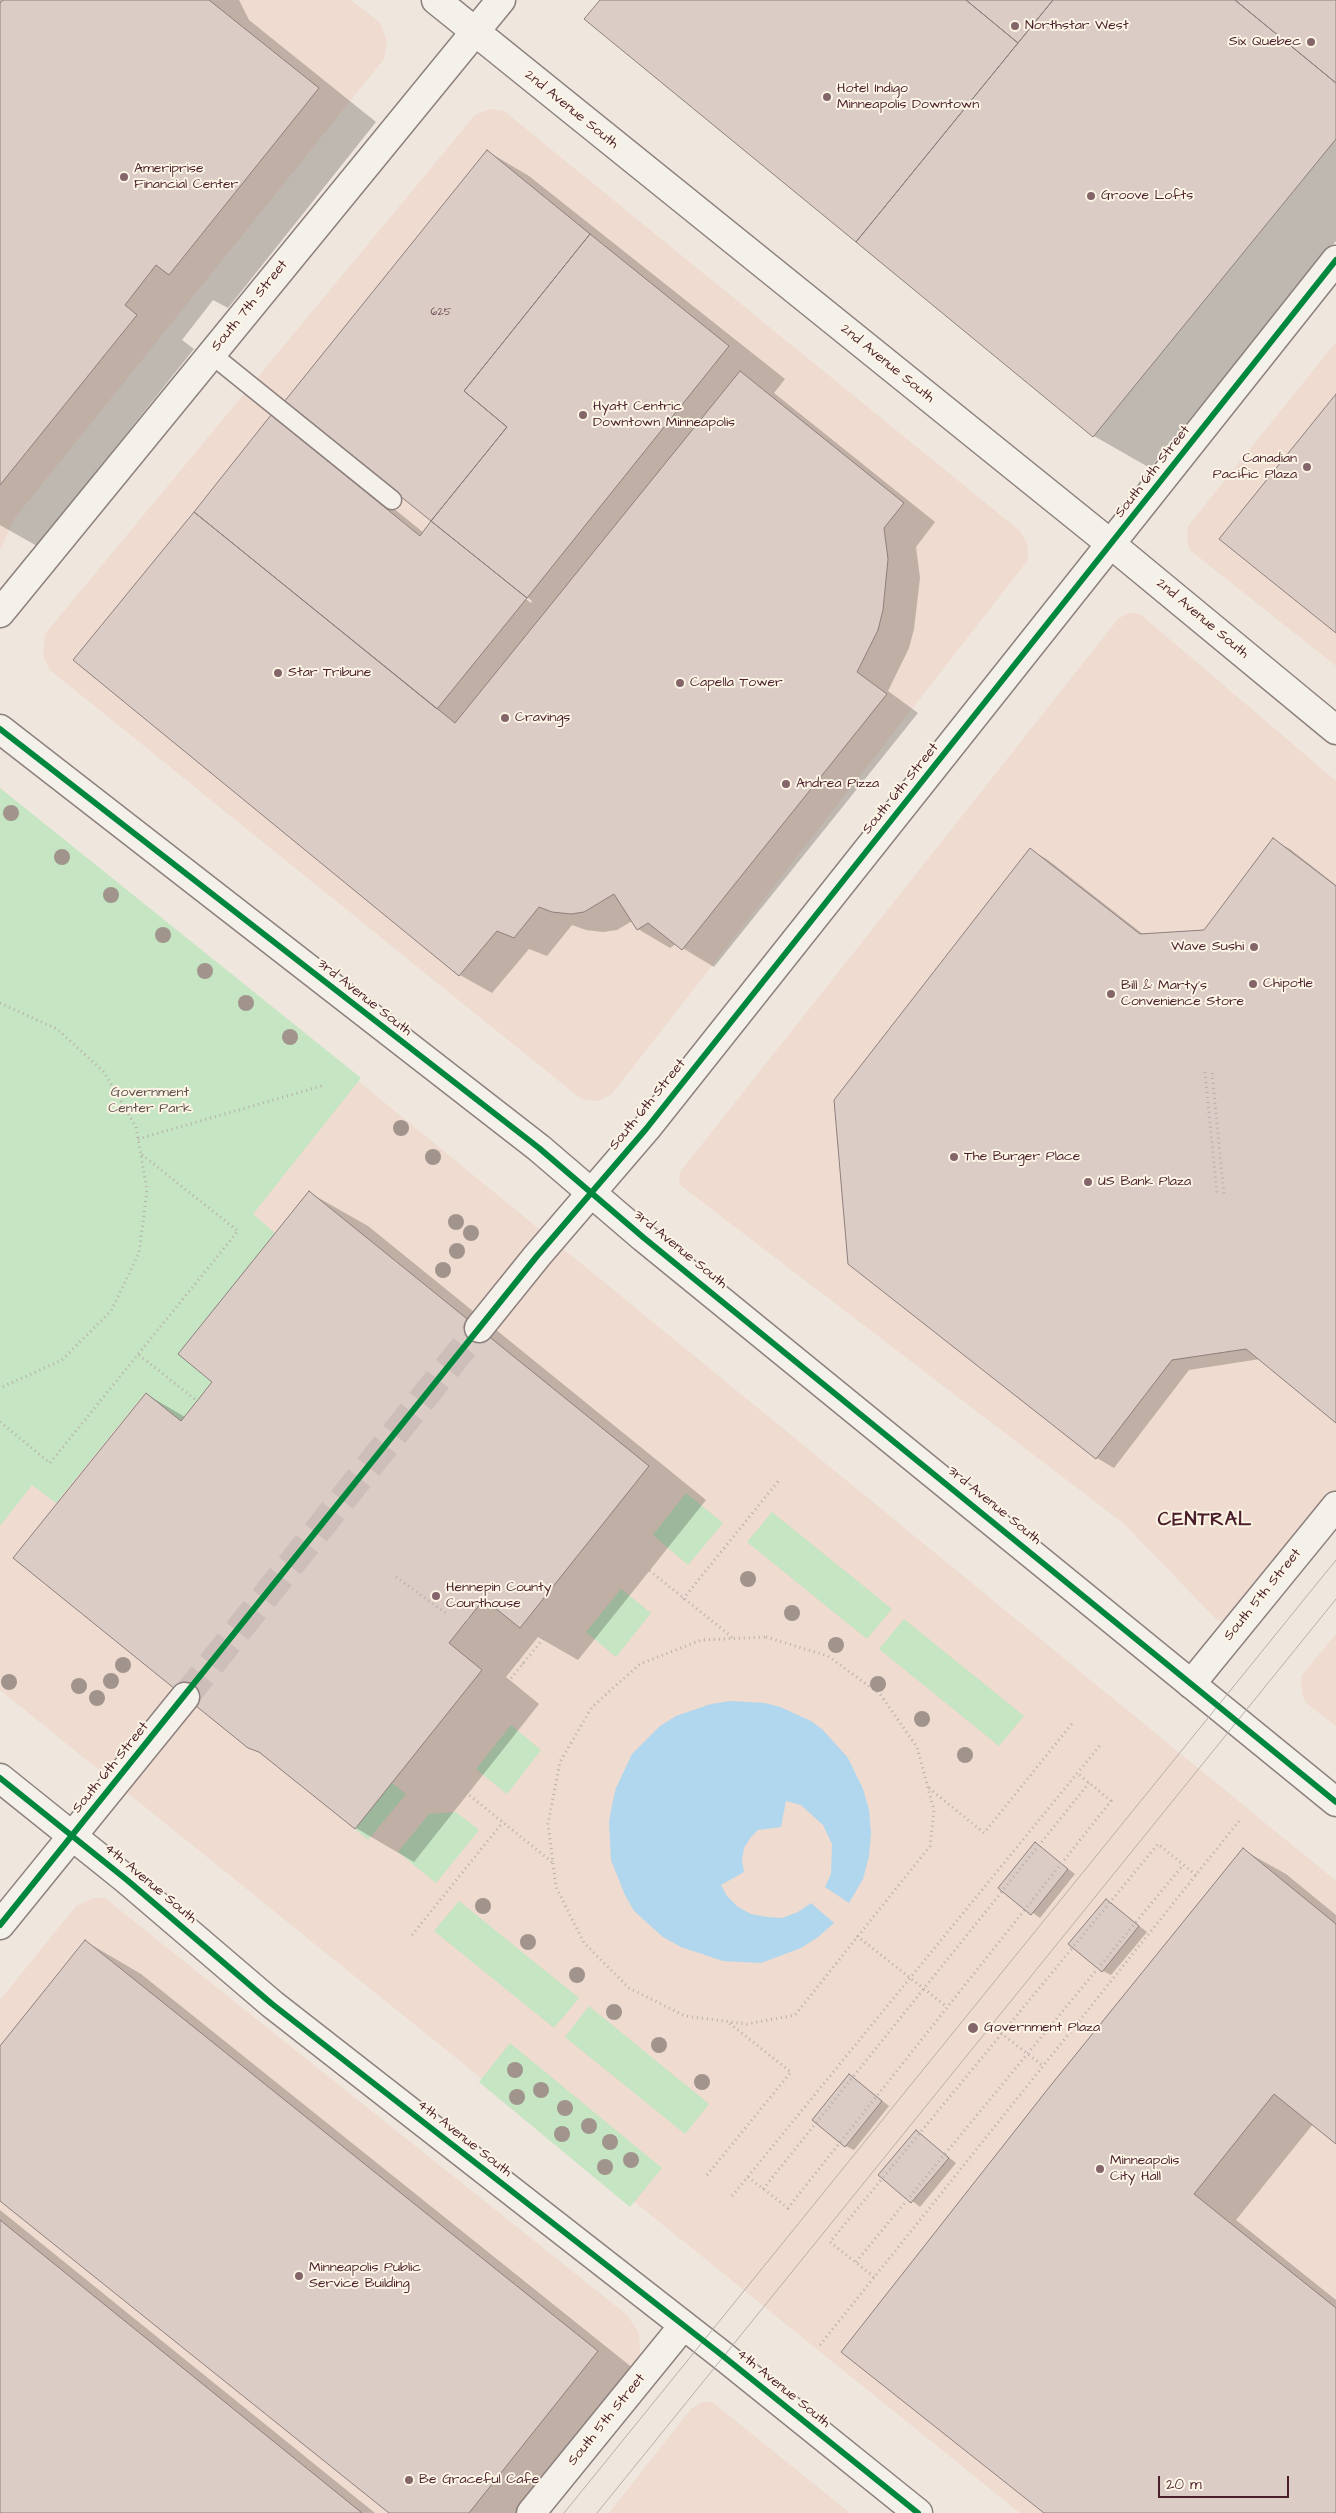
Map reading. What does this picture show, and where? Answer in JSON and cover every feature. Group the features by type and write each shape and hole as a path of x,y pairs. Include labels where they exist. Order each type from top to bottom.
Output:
{"main road":[{"name":"2nd Avenue South","path":"436,0 1112,545 1336,730"},
{"name":"South 7th Street","path":"0,613 501,0"},
{"name":"South 6th Street","path":"479,1328 646,1129 1112,545 1336,260"},
{"name":"3rd Avenue South","path":"0,729 539,1148 644,1238 1336,1802"},
{"name":"South 5th Street","path":"1191,1684 1336,1506"},
{"name":"South 6th Street","path":"0,1925 185,1697"},
{"name":"4th Avenue South","path":"0,1778 127,1880 272,2004 918,2513"},
{"name":"South 5th Street","path":"531,2513 683,2326"}],"lane":[{"path":"211,354 392,500"}],"path":[{"path":"0,1003 57,1029 104,1072 136,1128 148,1190 139,1253 111,1311 62,1360 0,1388"},
{"path":"1205,1072 1217,1194"},
{"path":"1212,1073 1224,1194"},
{"path":"138,1139 325,1085"},
{"path":"0,1422 50,1463 238,1231 141,1153"},
{"path":"139,1355 197,1402"},
{"path":"683,1599 780,1479"},
{"path":"553,1862 437,1769 619,1546 733,1638"},
{"path":"396,1577 447,1614"},
{"path":"468,1619 523,1664"},
{"path":"766,1637 828,1656 880,1694 917,1747 928,1788 934,1810 930,1846 795,2015 747,2024 685,2016 629,1988 584,1943 556,1887 548,1824 560,1762 592,1707 640,1664 701,1640 766,1637"},
{"path":"928,1788 984,1833 1074,1721"},
{"path":"732,2196 1102,1743"},
{"path":"748,2177 788,2208 1111,1801 1077,1773"},
{"path":"763,2189 1090,1784"},
{"path":"820,2345 1240,1821"},
{"path":"412,1935 503,1822"},
{"path":"874,2277 830,2242 1158,1844 1196,1875"},
{"path":"856,2262 1183,1865"},
{"path":"858,1936 947,2007"},
{"path":"707,2175 791,2072 728,2022"},
{"path":"1001,2033 1043,2066"}],"shaded area":[{"name":"Ameriprise Financial Center","path":"0,0 351,0 380,23 387,41 384,59 14,519 0,550"},
{"path":"489,109 504,111 1020,531 1027,543 1028,560 612,1094 598,1101 581,1099 50,670 43,655 45,634 475,115"},
{"path":"1336,342 1336,666 1190,550 1187,541 1188,526"},
{"path":"1128,613 1140,614 1336,781 1336,1490 1236,1616 1225,1622 1216,1619 1123,1523 680,1185 679,1181 680,1172 1118,619"},
{"path":"0,788 1336,1881 1336,2513 1020,2513 0,1690"},
{"path":"1336,1634 1336,1726 1306,1703 1302,1694 1301,1676"},
{"name":"Minneapolis Public Service Building","path":"93,1898 105,1898 627,2315 639,2333 640,2355 514,2513 0,2513 0,2000 76,1906"},
{"path":"702,2402 712,2402 850,2513 609,2513 691,2409"}],"green space":[{"name":"Government Center Park","path":"0,788 361,1078 253,1214 275,1233 178,1354 212,1382 181,1421 145,1393 56,1503 32,1485 0,1526"},
{"path":"686,1493 723,1523 688,1565 653,1535"},
{"path":"772,1512 892,1609 867,1639 747,1542"},
{"path":"621,1589 651,1613 616,1657 586,1632"},
{"path":"904,1619 1024,1716 999,1746 879,1649"},
{"path":"511,1725 541,1750 507,1794 476,1769"},
{"path":"392,1783 406,1794 368,1840 355,1829"},
{"path":"456,1812 479,1830 436,1883 398,1852 429,1814"},
{"path":"459,1901 579,1998 554,2028 434,1931"},
{"path":"589,2006 709,2104 685,2134 565,2037"},
{"path":"510,2043 662,2168 630,2207 479,2082"}],"water":[{"path":"730,1701 765,1703 780,1707 811,1721 823,1730 848,1758 863,1789 869,1810 871,1833 869,1856 863,1879 849,1903 825,1887 831,1874 832,1844 823,1825 801,1805 786,1801 781,1827 758,1830 751,1837 744,1848 742,1860 744,1872 721,1885 727,1896 738,1907 751,1914 767,1917 782,1918 798,1912 811,1903 834,1923 801,1948 761,1963 723,1961 681,1947 663,1937 634,1911 625,1895 611,1860 609,1822 612,1805 616,1788 632,1754 660,1726 676,1716 711,1704"}],"building":[{"name":"Ameriprise Financial Center","path":"3,0 209,0 319,88 169,275 156,265 125,305 137,315 0,485 0,3"},
{"name":"Hotel Indigo Minneapolis Downtown","path":"600,0 966,0 1018,43 856,242 584,19"},
{"name":"Northstar West","path":"966,0 1053,0 1018,43"},
{"name":"Groove Lofts","path":"1053,0 1235,0 1336,83 1336,139 1093,437 856,242"},
{"name":"Six Quebec","path":"1235,0 1336,0 1336,83"},
{"path":"487,150 590,234 464,391 507,427 431,521 284,402"},
{"name":"Hyatt Centric Downtown Minneapolis","path":"590,234 729,346 527,598 431,521 507,427 464,391"},
{"name":"Capella Tower","path":"740,371 904,503 884,528 888,559 883,610 878,630 857,672 887,694 682,950 648,923 637,930 614,894 584,912 571,914 552,912 539,907 514,938 497,931 459,976 73,660 194,512 455,723"},
{"name":"Canadian Pacific Plaza","path":"1336,394 1336,633 1219,539"},
{"path":"271,415 420,536 431,521 527,598 437,709 194,512"},
{"name":"US Bank Plaza","path":"1273,838 1336,886 1336,1423 1246,1349 1172,1360 1096,1459 848,1264 834,1100 1030,848 1140,934 1204,930"},
{"path":"309,1191 649,1466 520,1628 484,1599 449,1643 482,1670 355,1829 259,1752 248,1748 13,1558 146,1393 181,1421 212,1382 178,1354"},
{"path":"1035,1842 1068,1869 1031,1915 998,1888"},
{"name":"Minneapolis City Hall","path":"1243,1848 1336,1924 1336,2144 1274,2094 1194,2194 1336,2308 1336,2513 1044,2513 841,2352 1047,2090"},
{"path":"1106,1899 1139,1926 1102,1972 1068,1944"},
{"name":"Minneapolis Public Service Building","path":"85,1940 598,2351 469,2513 389,2513 0,2201 0,2046"},
{"path":"849,2074 882,2101 845,2147 812,2120"},
{"path":"916,2130 949,2158 911,2203 878,2175"},
{"path":"0,2220 362,2513 0,2513"}],"tunnel":[{"path":"185,1697 479,1328"}],"tram line":[{"path":"564,2513 1336,1560"},
{"path":"597,2513 1336,1599"}],"cycle path":[{"path":"0,1925 537,1256 646,1129 1336,260"},
{"path":"0,729 539,1148 644,1238 1336,1802"},
{"path":"0,1778 127,1880 272,2004 723,2356 918,2513"}],"place":[{"name":"Northstar West","path":"1015,26"},
{"name":"Six Quebec","path":"1311,42"},
{"name":"Hotel Indigo Minneapolis Downtown","path":"827,97"},
{"name":"Ameriprise Financial Center","path":"124,177"},
{"name":"Groove Lofts","path":"1091,196"},
{"name":"Hyatt Centric Downtown Minneapolis","path":"583,415"},
{"name":"Canadian Pacific Plaza","path":"1307,467"},
{"name":"Star Tribune","path":"278,673"},
{"name":"Capella Tower","path":"680,683"},
{"name":"Cravings","path":"505,718"},
{"name":"Andrea Pizza","path":"786,784"},
{"name":"Wave Sushi","path":"1254,947"},
{"name":"Chipotle","path":"1253,984"},
{"name":"Bill & Marty's Convenience Store","path":"1111,994"},
{"name":"The Burger Place","path":"954,1157"},
{"name":"US Bank Plaza","path":"1088,1182"},
{"name":"Hennepin County Courthouse","path":"436,1596"},
{"name":"Government Plaza","path":"973,2028"},
{"name":"Minneapolis City Hall","path":"1100,2169"},
{"name":"Minneapolis Public Service Building","path":"299,2276"},
{"name":"Be Graceful Cafe","path":"409,2480"}],"district":[{"name":"CENTRAL","path":"1205,1521"}]}
